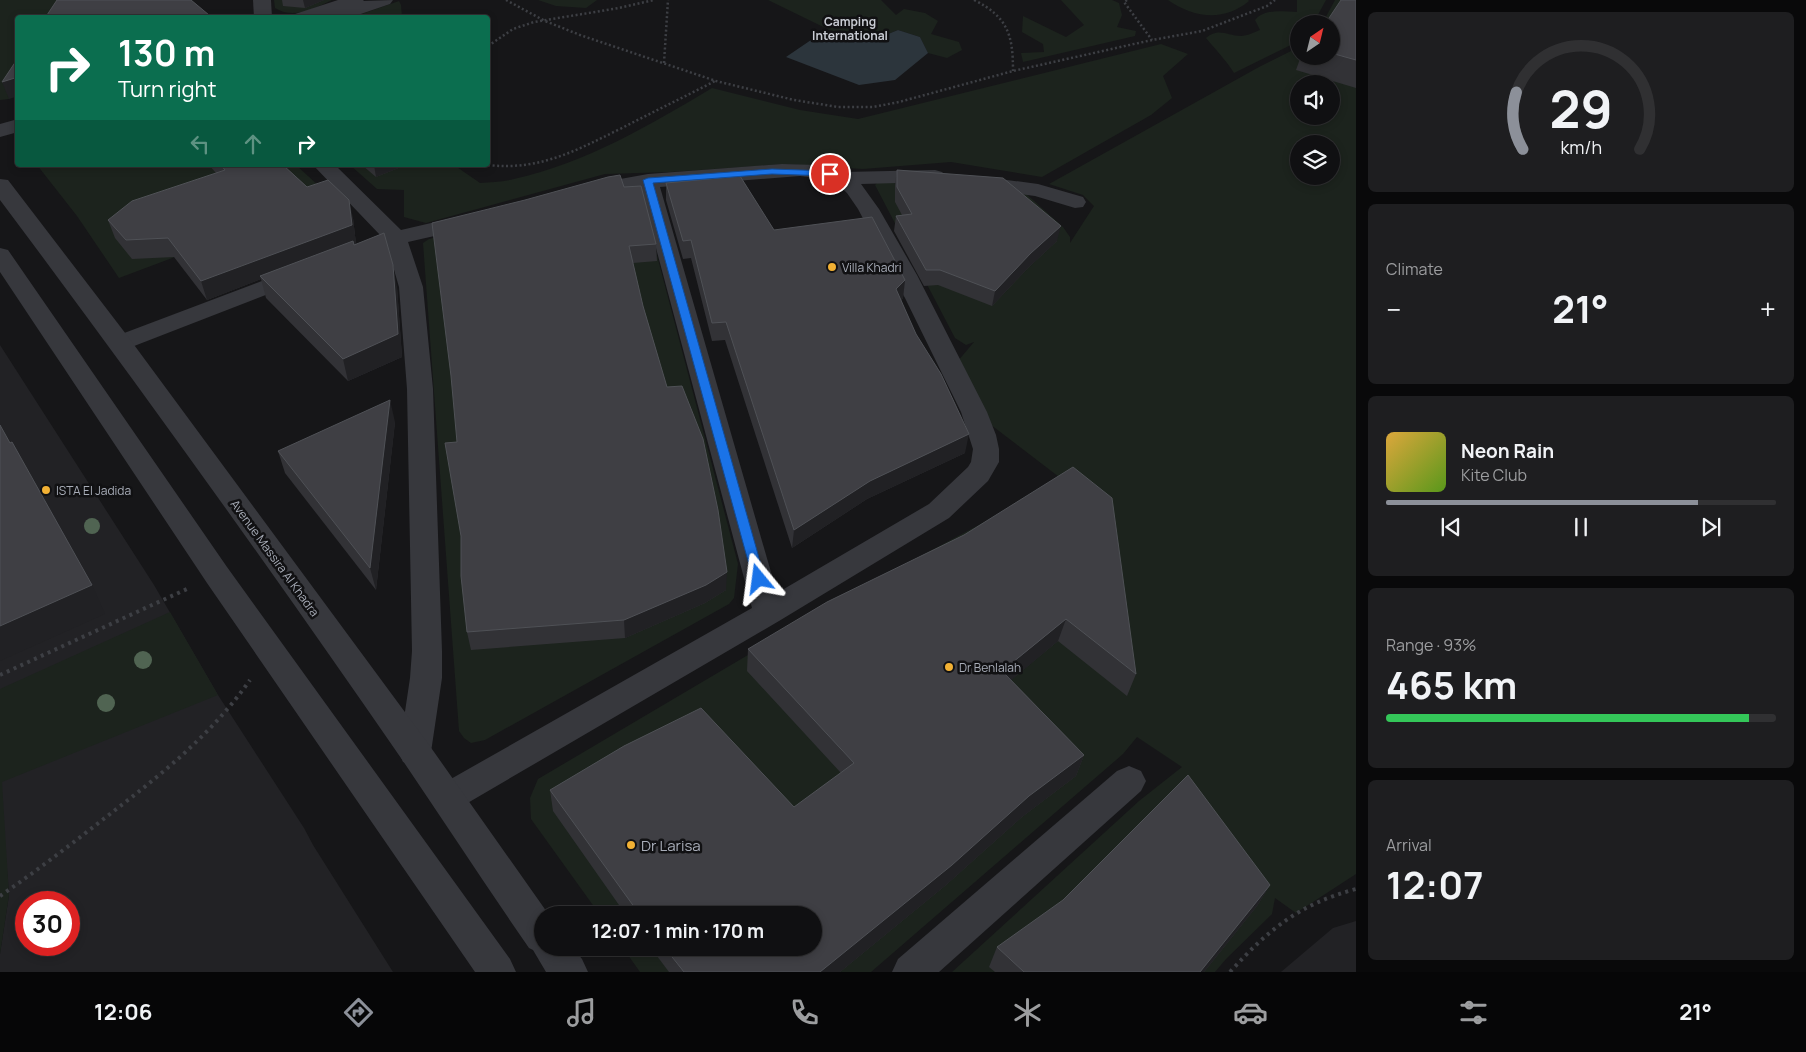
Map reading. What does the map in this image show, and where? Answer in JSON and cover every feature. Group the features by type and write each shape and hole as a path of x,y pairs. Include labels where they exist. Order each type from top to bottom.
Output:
{"street":[{"path":"262,0 263,15"},
{"path":"310,15 354,0"},
{"path":"342,15 384,0"},
{"path":"0,116 15,111"},
{"path":"0,131 15,126"},
{"path":"325,167 396,238 411,287 420,398 426,678 415,752"},
{"path":"447,798 768,613 939,511 978,474 985,462 986,449 983,435 974,412 898,260 870,212 849,184 841,178 830,174 795,171 648,180 608,186 562,198"},
{"path":"841,178 936,176 1038,190 1075,202"},
{"path":"648,180 768,613"},
{"name":"Avenue Massira Al Khadra","path":"0,185 120,343 415,752 534,925"},
{"path":"120,343 396,238 490,216"},
{"path":"0,255 216,575 497,972"},
{"path":"911,972 1129,780"},
{"path":"557,956 568,972"}],"path":[{"path":"506,0 545,21 716,81 794,100 838,107 873,107 899,102 1013,71 1152,40 1202,31 1267,6 1276,0"},
{"path":"490,45 514,29 534,22 654,0"},
{"path":"664,63 668,0"},
{"path":"974,0 986,5 1000,16 1009,28 1014,50 1013,71"},
{"path":"1125,1 1152,40"},
{"path":"490,165 502,168 530,165 570,154 716,81"},
{"path":"0,675 216,575"},
{"path":"0,896 26,879 174,764 209,732 243,690 270,649"},
{"path":"1230,972 1265,936 1296,914 1339,893 1356,889"}],"shaded area":[{"path":"0,0 73,0 63,15 15,15 15,89 9,99 0,100"},
{"path":"274,0 332,0 304,12 290,13 275,8"},
{"path":"538,0 597,0 586,8 556,6"},
{"path":"768,0 881,0 896,15 904,9 925,13 938,21 931,34 959,42 962,50 947,58 928,53 920,37 898,30 871,41 850,40"},
{"path":"1061,0 1112,0 1119,3 1122,15 1117,27 1136,31 1135,36 1023,62 1021,53 1044,52 1043,44 1022,32 1023,16 1066,37 1084,25"},
{"path":"1168,0 1249,1 1229,12 1209,15 1188,11"},
{"path":"1297,0 1326,0 1318,15 1290,15 1290,45 1234,73 1206,38 1215,33 1236,36 1248,35 1260,30 1255,20 1263,14 1269,12 1297,12"},
{"path":"1335,0 1356,0 1356,874 1296,913 1275,898 1272,914 1215,972 952,972 1139,801 1182,767 1137,737 1123,754 871,972 640,972 629,956 822,956 822,906 594,906 531,819 530,798 538,779 870,583 1063,480 974,412 952,368 974,342 966,345 955,338 875,185 878,182 1023,191 1063,227 1070,237 1070,243 1094,206 1083,195 1049,184 1290,52 1290,65 1340,65 1340,15 1327,15"},
{"path":"399,1 401,5 402,15 359,15"},
{"path":"898,30 920,37 928,53 895,80 859,85 786,57 811,40 871,41"},
{"path":"1161,44 1188,54 1163,76 1172,98 1151,115 1042,177 951,162 863,169 785,164 671,172 605,174 426,223 404,217 404,190 377,189 352,167 457,167 480,183 506,181 541,172 592,153 665,116 712,88 800,110 858,119"},
{"path":"39,167 298,167 332,198 119,278 77,216"},
{"path":"639,187 738,564 734,598 729,604 485,740 471,743 459,731 423,243 429,239"},
{"path":"0,345 154,585 218,695 304,828 393,972 0,972 0,954 9,895 0,783"},
{"path":"170,612 218,695 2,782 9,895 0,954 0,689"},
{"path":"1356,921 1356,972 1281,972 1333,928"}],"building":[{"path":"57,0 191,0 209,15 47,15"},
{"path":"1341,0 1356,0 1356,60 1340,56 1340,15 1331,15"},
{"path":"15,62 15,78 2,82"},
{"path":"223,167 285,167 307,187 328,180 349,200 352,225 201,281 168,238 126,240 108,220 132,201 225,170"},
{"path":"897,170 1003,178 1061,226 1031,253 995,291 940,270 926,270 896,216 912,214 897,187"},
{"path":"620,175 624,187 641,186 656,244 629,246 643,306 667,387 682,386 703,439 718,510 727,572 706,585 624,620 467,632 461,576 461,536 445,443 457,442 451,376 432,223"},
{"path":"740,176 774,230 872,217 905,280 896,289 916,334 941,374 969,434 870,481 794,530 726,322 712,323 691,240 683,241 666,183"},
{"path":"384,233 393,265 398,334 343,359 260,276 353,241 354,245"},
{"path":"390,400 383,458 370,568 278,451"},
{"path":"0,425 10,443 12,442 92,585 0,626"},
{"path":"1073,467 1112,498 1136,674 1066,619 1002,671 1084,755 1029,796 952,865 820,972 684,972 671,956 822,956 822,906 634,906 550,790 624,746 701,708 794,807 854,763 748,649 827,602 964,535"},
{"path":"1188,775 1270,885 1200,972 1024,972 997,947 1063,900"}],"place":[{"name":"Villa Khadri","path":"832,267"},
{"name":"ISTA El Jadida","path":"46,490"},
{"name":"Dr Benlalah","path":"949,667"},
{"name":"Dr Larisa","path":"631,845"}],"district":[{"name":"Camping International","path":"850,28"}],"route":[{"path":"759,579 648,180 772,171 830,174"}]}
